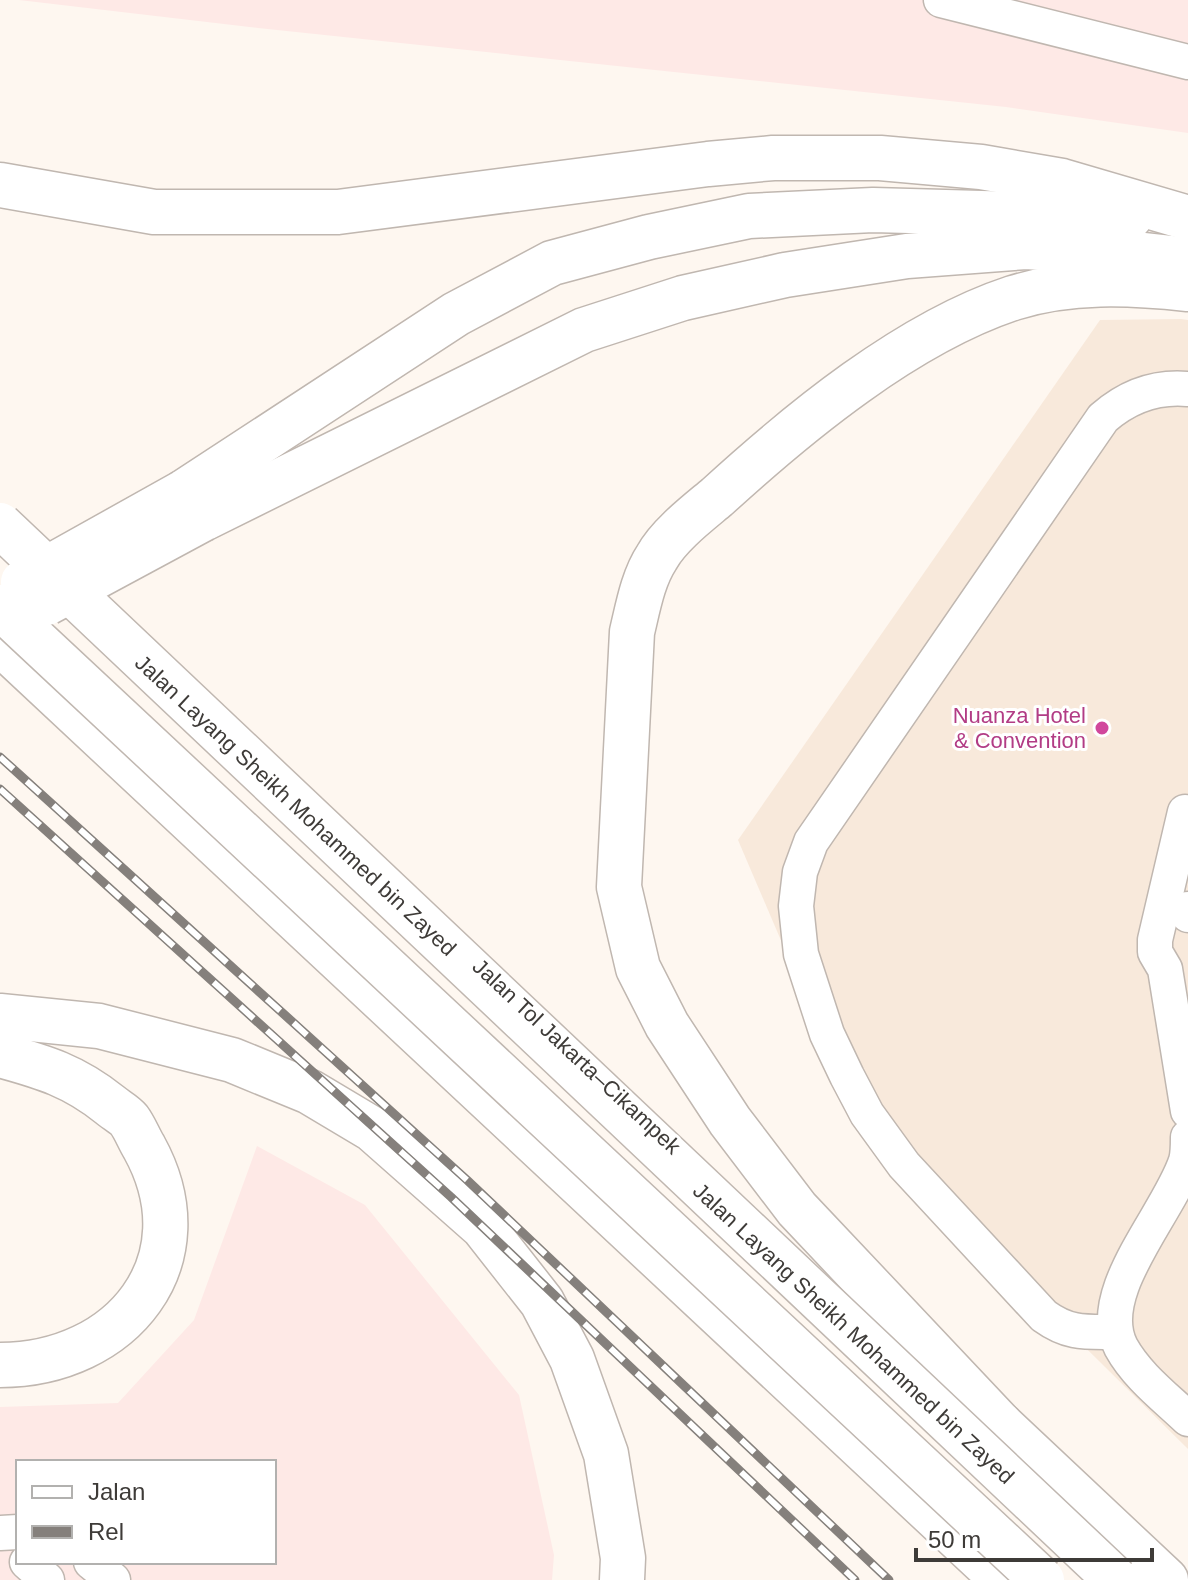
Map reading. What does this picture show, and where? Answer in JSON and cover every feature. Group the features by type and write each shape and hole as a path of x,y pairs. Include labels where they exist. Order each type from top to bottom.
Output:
{"highway":[{"path":"0,185 154,212 338,212 708,164 773,158 880,158 981,167 1062,181 1188,218"},
{"path":"0,628 193,505 456,314 552,263 649,237 749,216 873,210 1188,218"},
{"path":"0,594 584,330 683,298 785,275 922,255 1026,247 1188,260"},
{"path":"1001,1425 797,1209 730,1121 667,1025 638,968 619,887 632,632 642,593 657,556 754,463 885,362 953,324 1014,298 1075,285 1151,285 1188,289"},
{"name":"Jalan Tol Jakarta–Cikampek","path":"0,516 898,1356 1001,1425 1166,1580"},
{"name":"Jalan Layang Sheikh Mohammed bin Zayed","path":"0,525 1116,1580"},
{"path":"0,607 1042,1580"},
{"path":"0,643 1003,1580"},
{"path":"0,1016 99,1026 232,1060 310,1092 372,1129 483,1227 542,1302 572,1359 606,1454 623,1558 622,1580"},
{"path":"0,1055 47,1068 85,1086 128,1119 157,1171 167,1213 162,1252 151,1286 124,1322 93,1343 67,1355 19,1365 0,1365"}],"lane":[{"path":"941,0 1188,62"},
{"path":"1115,1332 1075,1332 1060,1328 1044,1316 904,1165 867,1114 827,1034 801,954 796,906 800,872 811,842 1103,418 1121,402 1145,393 1188,389"},
{"path":"1185,812 1155,940 1155,952 1165,969 1188,1111"},
{"path":"1188,909 1188,915"},
{"path":"1188,1151 1170,1198 1119,1290 1114,1309 1115,1332 1137,1371 1188,1419"},
{"path":"34,1564 47,1580"},
{"path":"93,1564 113,1580"}],"shaded area":[{"path":"19,0 1188,0 1188,133 1006,107"},
{"path":"1100,320 1188,320 1188,1449 860,1125 738,840"},
{"path":"257,1146 365,1205 519,1395 554,1555 552,1580 0,1580 0,1407 118,1403 194,1320"}],"railway":[{"path":"0,757 467,1180 889,1580"},
{"path":"0,789 451,1197 855,1580"}],"place":[{"name":"Nuanza Hotel & Convention","path":"1102,728"}]}
